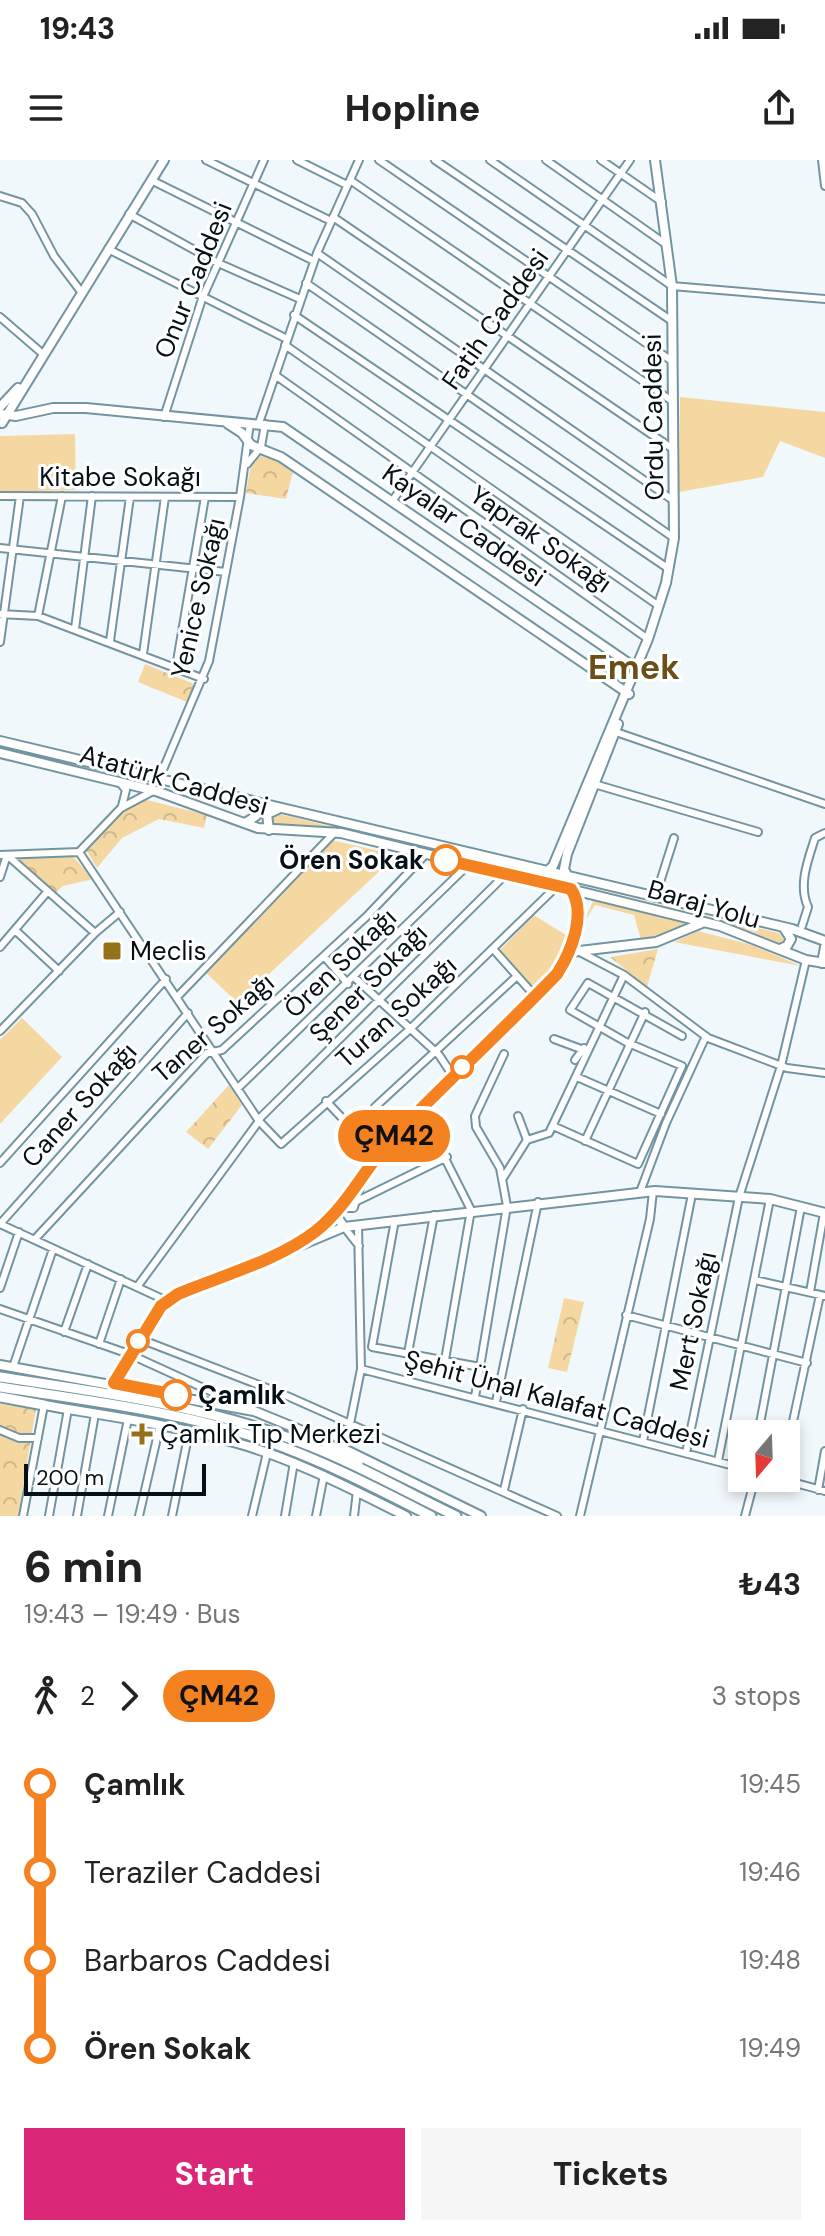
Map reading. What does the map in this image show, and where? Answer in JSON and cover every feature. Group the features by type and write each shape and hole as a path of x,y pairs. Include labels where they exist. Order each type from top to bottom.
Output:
{"highway":[{"path":"0,1377 138,1400 234,1422 300,1442 456,1516"},
{"path":"0,1387 136,1408 229,1429 333,1467 431,1516"},
{"path":"0,1397 44,1405"},
{"path":"317,1437 388,1482"}],"main road":[{"path":"2,419 164,160"},
{"name":"Ordu Caddesi","path":"546,872 553,866 637,669 659,606 674,538 672,286 655,160"},
{"path":"0,407 25,382"},
{"path":"2,419 65,408 258,423"},
{"path":"223,422 251,445 261,447 301,471 627,694"},
{"name":"Kayalar Caddesi","path":"258,423 283,427 637,669"},
{"name":"Ordu Caddesi","path":"568,877 564,869 567,854 612,731"},
{"name":"Atatürk Caddesi","path":"0,741 568,877"},
{"name":"Atatürk Caddesi","path":"0,753 156,791 269,830 335,832 571,889"},
{"path":"245,823 256,816 253,803"},
{"path":"269,830 267,814 279,809"},
{"name":"Baraj Yolu","path":"568,877 784,928 825,944"},
{"path":"344,1227 337,1220 338,1211 364,1170 453,1076 557,974 575,950 577,901 571,889"},
{"name":"Baraj Yolu","path":"571,889 706,922 753,936 806,960 823,963"},
{"path":"575,950 656,942 706,922"},
{"path":"779,949 787,946 791,939 784,928"},
{"path":"823,963 825,944"},
{"path":"358,1225 354,1205 364,1170"},
{"path":"114,1383 129,1354 167,1301 292,1246 344,1227 653,1191 770,1199 824,1213"},
{"path":"292,1246 338,1211 354,1205"},
{"path":"0,1365 114,1383 254,1411 317,1437 481,1516"},
{"path":"44,1405 160,1425 267,1453 324,1475 406,1516"}],"street":[{"path":"206,160 332,219 673,449"},
{"name":"Onur Caddesi","path":"164,417 202,299 264,160"},
{"path":"297,160 349,182 672,401"},
{"path":"245,467 261,447 258,423 294,315 359,160"},
{"path":"379,160 672,361"},
{"path":"435,160 672,321"},
{"path":"490,160 672,286 825,299"},
{"path":"546,160 668,246"},
{"path":"601,160 662,202"},
{"name":"Fatih Caddesi","path":"393,500 630,160"},
{"path":"822,160 825,186"},
{"path":"151,180 235,224 316,257 484,367 674,501"},
{"path":"0,196 22,203 32,214 54,256 82,293"},
{"path":"129,214 218,263 300,299"},
{"path":"108,249 286,342 429,447 659,606"},
{"path":"306,283 674,538"},
{"path":"294,315 669,569"},
{"path":"0,317 43,354"},
{"name":"Yaprak Sokağı","path":"275,375 648,639"},
{"name":"Yenice Sokağı","path":"159,779 204,679 240,497 247,440 258,423"},
{"name":"Kitabe Sokağı","path":"0,496 240,497"},
{"path":"0,642 20,496"},
{"path":"38,616 62,496"},
{"path":"75,629 92,496"},
{"path":"110,641 130,497"},
{"path":"143,654 165,497"},
{"path":"176,667 205,497"},
{"path":"0,548 226,572"},
{"path":"2,614 38,616 204,679"},
{"path":"612,731 825,804"},
{"path":"118,781 126,790 121,808"},
{"path":"594,784 758,832"},
{"path":"3,855 79,852 121,808 138,796 156,791"},
{"path":"178,996 335,832"},
{"path":"802,926 808,907 802,895 809,861 815,838 825,833"},
{"path":"655,898 674,838"},
{"path":"79,852 259,1120"},
{"path":"0,877 3,855"},
{"path":"3,855 95,933"},
{"name":"Taner Sokağı","path":"35,1239 207,1053 215,1053 324,956 425,855"},
{"name":"Ören Sokağı","path":"238,1088 355,978 468,865"},
{"name":"Şener Sokağı","path":"137,1287 259,1120 506,874"},
{"name":"Turan Sokağı","path":"259,1120 281,1144 410,1029 557,886"},
{"path":"0,947 48,891"},
{"path":"1,1029 95,933 120,912"},
{"path":"15,930 59,971"},
{"path":"494,950 535,996"},
{"path":"575,950 624,975 706,1036 781,1066 825,1073"},
{"path":"324,956 348,984"},
{"name":"Mert Sokağı","path":"686,1453 739,1197 781,1066 806,960"},
{"path":"503,1178 527,1140 549,1133 616,998 624,975"},
{"path":"397,1133 375,1107 517,976"},
{"path":"355,978 435,1052 453,1076"},
{"path":"0,1163 166,979"},
{"path":"553,1126 638,1164 682,1066 631,1044 570,1010 588,983 645,1012 682,1036"},
{"path":"585,1141 645,1012"},
{"name":"Caner Sokağı","path":"0,1224 188,1013"},
{"path":"640,1192 666,1123 706,1036"},
{"path":"554,1039 581,1049 591,1046"},
{"path":"575,1060 581,1049"},
{"path":"475,1397 507,1206 503,1178 476,1127 475,1116 504,1054"},
{"path":"577,1077 661,1114"},
{"path":"326,1101 377,1155"},
{"path":"421,1111 447,1157 471,1210 445,1360"},
{"path":"518,1116 527,1140"},
{"path":"354,1205 447,1157"},
{"path":"580,1516 653,1191"},
{"path":"643,1441 692,1194"},
{"path":"718,1461 770,1199"},
{"path":"496,1402 538,1202"},
{"path":"761,1420 801,1207"},
{"path":"810,1292 824,1213"},
{"path":"408,1353 434,1215"},
{"path":"395,1220 372,1347 480,1367"},
{"path":"0,1224 167,1301"},
{"path":"350,1424 361,1369 361,1249 358,1225"},
{"path":"344,1227 361,1249"},
{"path":"0,1288 19,1232"},
{"path":"13,1367 53,1249"},
{"path":"64,1332 88,1264"},
{"path":"99,1344 121,1279"},
{"path":"755,1280 823,1296 794,1420"},
{"path":"0,1309 129,1354 254,1411"},
{"path":"626,1315 807,1363"},
{"path":"140,1339 350,1424 557,1516"},
{"name":"Şehit Ünal Kalafat Caddesi","path":"361,1369 728,1464"},
{"path":"23,1516 44,1405"},
{"path":"49,1516 68,1409"},
{"path":"504,1490 523,1409"},
{"path":"77,1516 95,1414"},
{"path":"108,1516 128,1419"},
{"path":"139,1516 160,1425"},
{"path":"0,1430 19,1438 38,1438"},
{"path":"172,1516 189,1432"},
{"path":"800,1484 822,1490 825,1451"},
{"path":"252,1516 267,1453"},
{"path":"285,1516 294,1462"},
{"path":"316,1516 324,1475"},
{"path":"354,1516 357,1491"},
{"path":"745,1516 751,1492"}],"green space":[{"path":"680,397 825,412 825,458 780,441 763,477 679,492"},
{"path":"75,434 76,490 0,492 0,436"},
{"path":"261,456 272,458 293,472 286,499 246,493 251,464"},
{"path":"145,664 194,684 187,702 138,682"},
{"path":"143,799 207,815 204,828 159,819 122,838 97,868 86,850 122,811"},
{"path":"275,813 779,933 784,940 777,945 753,932 327,828 274,825 271,817"},
{"path":"331,840 397,855 238,1003 205,972"},
{"path":"71,854 93,879 63,886 54,894 11,857"},
{"path":"594,899 687,923 665,936 641,940 634,915 595,905 583,924"},
{"path":"534,915 569,937 549,970 532,986 498,952"},
{"path":"698,931 752,945 801,966 674,942"},
{"path":"658,949 647,987 610,957 611,957"},
{"path":"22,1018 62,1057 0,1124 0,1040"},
{"path":"229,1085 242,1105 208,1149 186,1132"},
{"path":"564,1298 584,1302 567,1372 548,1368"},
{"path":"0,1404 36,1409 18,1516 0,1516"}],"bus line":[{"name":"ÇM42","path":"176,1395 114,1383 161,1306 178,1294 292,1246 315,1231 338,1211 364,1170 397,1133 557,974 571,952 577,901 571,889 446,860"}],"place":[{"name":"Ören Sokak","path":"446,860"},
{"name":"Meclis","path":"112,951"},
{"name":"Çamlık","path":"176,1395"},
{"name":"Çamlık Tıp Merkezi","path":"142,1434"}],"district":[{"name":"Emek","path":"634,667"}]}
